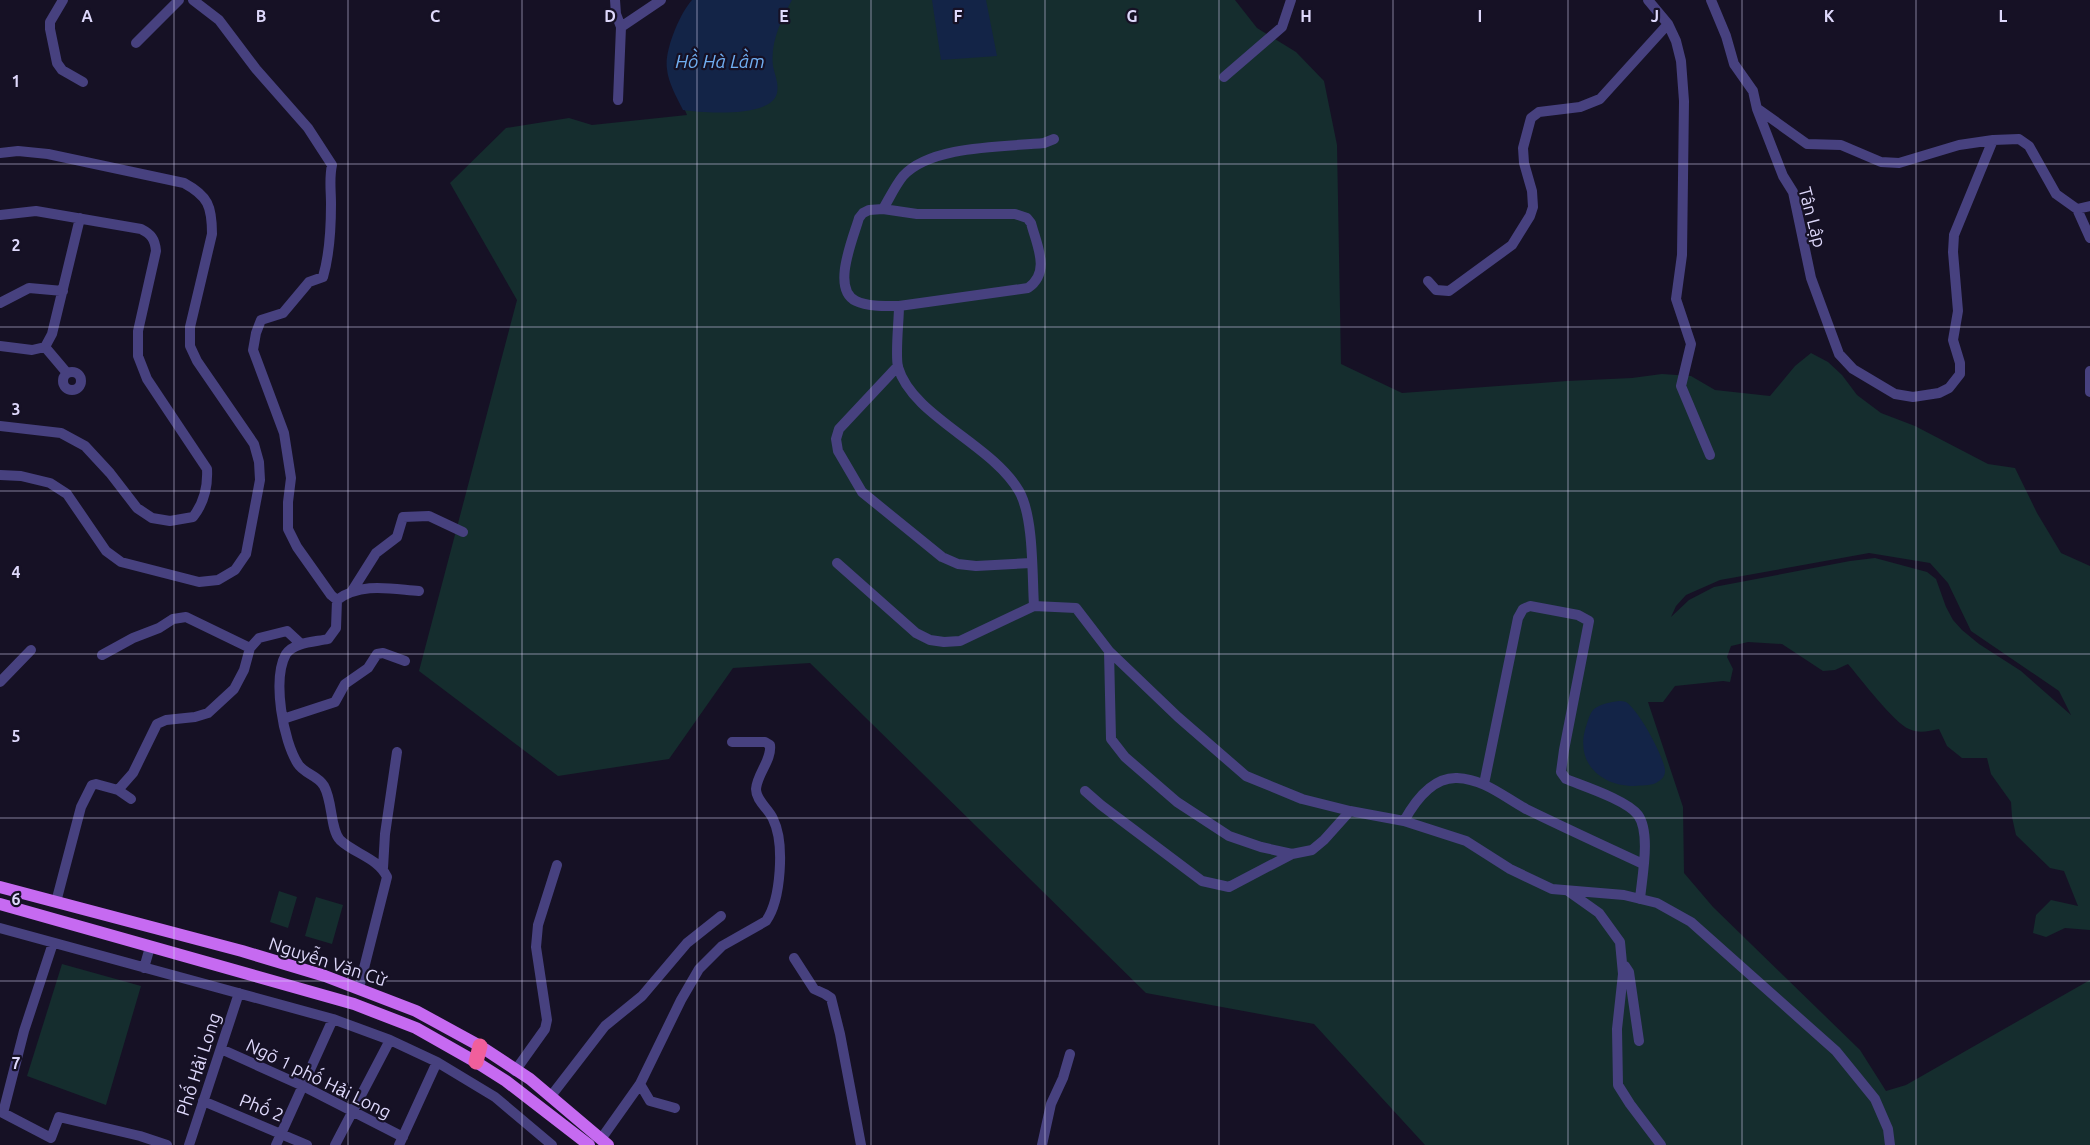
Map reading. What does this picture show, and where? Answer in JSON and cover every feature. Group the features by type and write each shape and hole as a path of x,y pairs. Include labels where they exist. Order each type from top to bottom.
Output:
{"highway":[{"path":"476,1062 480,1046"}],"main road":[{"name":"Nguyễn Văn Cừ","path":"0,887 242,951 360,988 416,1011 480,1046 551,1096 605,1142"},
{"name":"Nguyễn Văn Cừ","path":"0,904 354,1004 416,1028 506,1081 589,1145"}],"street":[{"path":"63,0 52,17 50,29 57,63 62,70 83,82"},
{"path":"136,43 178,0"},
{"path":"193,0 219,20 256,69 308,128 332,165 329,177 331,210 329,256 322,277 309,282 282,313 261,320 253,350 284,432 291,478 288,502 288,528 297,547 331,595 337,600"},
{"path":"615,0 616,14 621,27 618,100"},
{"path":"621,27 661,0"},
{"path":"1224,77 1282,27 1291,0"},
{"path":"1648,0 1668,24 1676,41 1681,60 1684,101 1682,255 1676,299 1691,344 1681,386 1710,455"},
{"name":"Tân Lập","path":"1711,0 1726,36 1734,64 1753,91 1757,109 1784,176 1793,192 1811,278 1838,354 1853,369 1895,394 1913,397 1940,393 1949,388 1960,374 1960,363 1953,340 1958,311 1953,252 1954,235 1993,140"},
{"path":"1428,281 1436,290 1449,291 1512,245 1530,216 1533,207 1532,191 1523,156 1523,142 1531,118 1539,112 1580,107 1600,99 1668,24"},
{"path":"1757,109 1807,144 1840,145 1890,164 1899,164 1959,145 2014,138 2029,146 2056,194 2077,209 2090,238"},
{"path":"883,210 903,177 927,160 953,152 1044,143 1054,139"},
{"path":"0,153 48,154 184,183 199,192 208,205 212,219 212,234 190,327 190,346 197,361 254,444 259,462 260,480 246,554 236,570 218,580 199,582 121,562 106,551 67,494 50,483 21,476 0,475"},
{"path":"2077,209 2090,206"},
{"path":"869,210 883,210 917,214 1021,215 1031,223 1042,266 1041,275 1036,283 1028,288 899,306 868,304 857,301 848,296 844,284 844,272 859,218 869,210"},
{"path":"0,215 36,211 141,229 150,234 155,242 156,251 138,331 138,356 147,380 207,469 208,484 200,507 192,517 170,521 152,518 137,508 110,473 85,446 61,433 0,426"},
{"path":"46,348 52,334 80,218"},
{"path":"0,302 29,288 63,291"},
{"path":"899,306 898,366 905,382 923,404 994,461 1020,492 1027,511 1034,606"},
{"path":"0,346 32,350 46,348"},
{"path":"46,348 67,373"},
{"path":"898,366 839,429 836,439 838,451 862,492 942,557 958,564 976,566 1031,563"},
{"path":"2090,371 2090,392"},
{"path":"352,591 376,553 397,537 401,521 405,516 429,516 463,532"},
{"path":"837,563 916,633 930,640 944,642 960,641 1034,606 1076,608 1109,651 1178,717 1246,776 1302,799 1350,811 1404,821 1466,841 1510,869 1552,889 1624,895 1657,903 1692,922 1836,1051 1875,1099 1888,1129 1890,1145"},
{"path":"337,600 352,591 374,588 419,591"},
{"path":"337,600 336,628 328,639 301,644 287,654 281,672 279,693 283,719 287,742 299,767 316,776 324,786 332,806 333,826 339,839 383,868"},
{"path":"1484,784 1518,618 1524,609 1530,606 1578,615 1589,621 1561,772 1566,779 1616,799 1638,814 1644,827 1640,899"},
{"path":"102,655 133,638 159,628 173,619 186,617 250,648"},
{"path":"118,790 133,773 157,724 166,720 196,717 208,713 230,693 244,670 250,648 259,638 287,631 301,644"},
{"path":"0,682 31,650"},
{"path":"1109,651 1111,739 1125,757 1177,802 1229,836 1261,847 1292,854"},
{"path":"283,719 335,702 345,684 368,668 377,654 383,653 405,661"},
{"path":"605,1142 640,1084 680,1000 699,969 722,946 766,921 776,897 780,878 777,829 770,812 760,801 756,792 770,748 765,742 732,742"},
{"path":"360,988 386,885 387,877 383,868 385,834 397,752"},
{"path":"1404,821 1414,803 1441,781 1457,778 1484,784 1524,807 1643,864"},
{"path":"56,902 81,807 92,785 96,784 118,790 131,799"},
{"path":"1085,790 1101,805 1202,881 1229,887 1292,854 1312,850 1324,840 1350,811"},
{"path":"516,1071 544,1028 547,1020 536,947 538,925 557,865"},
{"path":"1568,890 1599,914 1620,942 1623,974 1617,1029 1618,1085 1661,1145"},
{"path":"551,1096 604,1026 642,996 687,943 721,916"},
{"path":"0,928 333,1019 390,1040 437,1062 495,1097 550,1145"},
{"path":"52,943 24,1031 3,1113 51,1138 59,1117 140,1136 167,1145"},
{"path":"144,968 150,947"},
{"path":"794,958 814,989 831,998 840,1034 861,1145"},
{"path":"1622,962 1629,972 1639,1041"},
{"name":"Phố Hải Long","path":"189,1145 239,993"},
{"path":"276,1145 333,1019"},
{"path":"335,1145 390,1040"},
{"name":"Ngõ 1 phố Hải Long","path":"220,1049 354,1111 401,1141"},
{"path":"1042,1145 1051,1104 1063,1078 1070,1054"},
{"path":"401,1141 437,1062"},
{"path":"640,1084 650,1102 675,1108"},
{"name":"Phố 2","path":"203,1101 307,1145"}],"green space":[{"path":"694,0 1235,0 1257,28 1296,52 1324,81 1337,145 1341,364 1402,393 1632,378 1662,374 1691,376 1715,390 1770,396 1795,366 1811,353 1828,362 1842,375 1857,395 1881,413 1915,426 1988,464 2015,468 2037,513 2061,553 2090,566 2090,930 2065,928 2046,937 2033,933 2036,915 2051,900 2078,906 2064,871 2050,868 2016,835 2011,802 1991,774 1987,758 1962,758 1947,746 1939,729 1924,732 1909,729 1903,725 1886,709 1848,664 1835,670 1823,671 1782,644 1748,642 1731,646 1727,657 1733,669 1730,682 1723,681 1675,686 1663,702 1648,702 1683,807 1684,873 1713,907 1860,1050 1886,1091 1906,1085 2090,980 2090,1145 1425,1145 1314,1024 1146,993 810,663 733,668 669,759 558,776 419,671 517,300 450,183 506,128 569,118 592,125 687,115 670,75","holes":["1869,553 1930,563 1948,583 1971,631 2059,691 2071,715 2021,671 1979,644 1962,630 1953,620 1946,607 1936,579 1927,572 1875,558 1714,587 1689,600 1671,617 1676,606 1686,595 1720,580"]},
{"path":"279,891 297,897 288,928 270,922"},
{"path":"316,897 343,905 332,944 305,936"},
{"path":"62,964 141,986 106,1105 27,1076"}],"water":[{"name":"Hồ Hà Lầm","path":"692,0 792,0 780,24 773,49 773,66 777,93 772,101 763,107 735,112 720,113 683,110 669,79 667,61 674,33 687,6"},
{"path":"932,0 986,0 997,56 941,60"},
{"path":"1619,701 1626,702 1631,706 1650,734 1661,756 1665,773 1656,783 1634,786 1622,785 1602,777 1588,763 1584,753 1583,742 1588,719 1594,709"}]}
